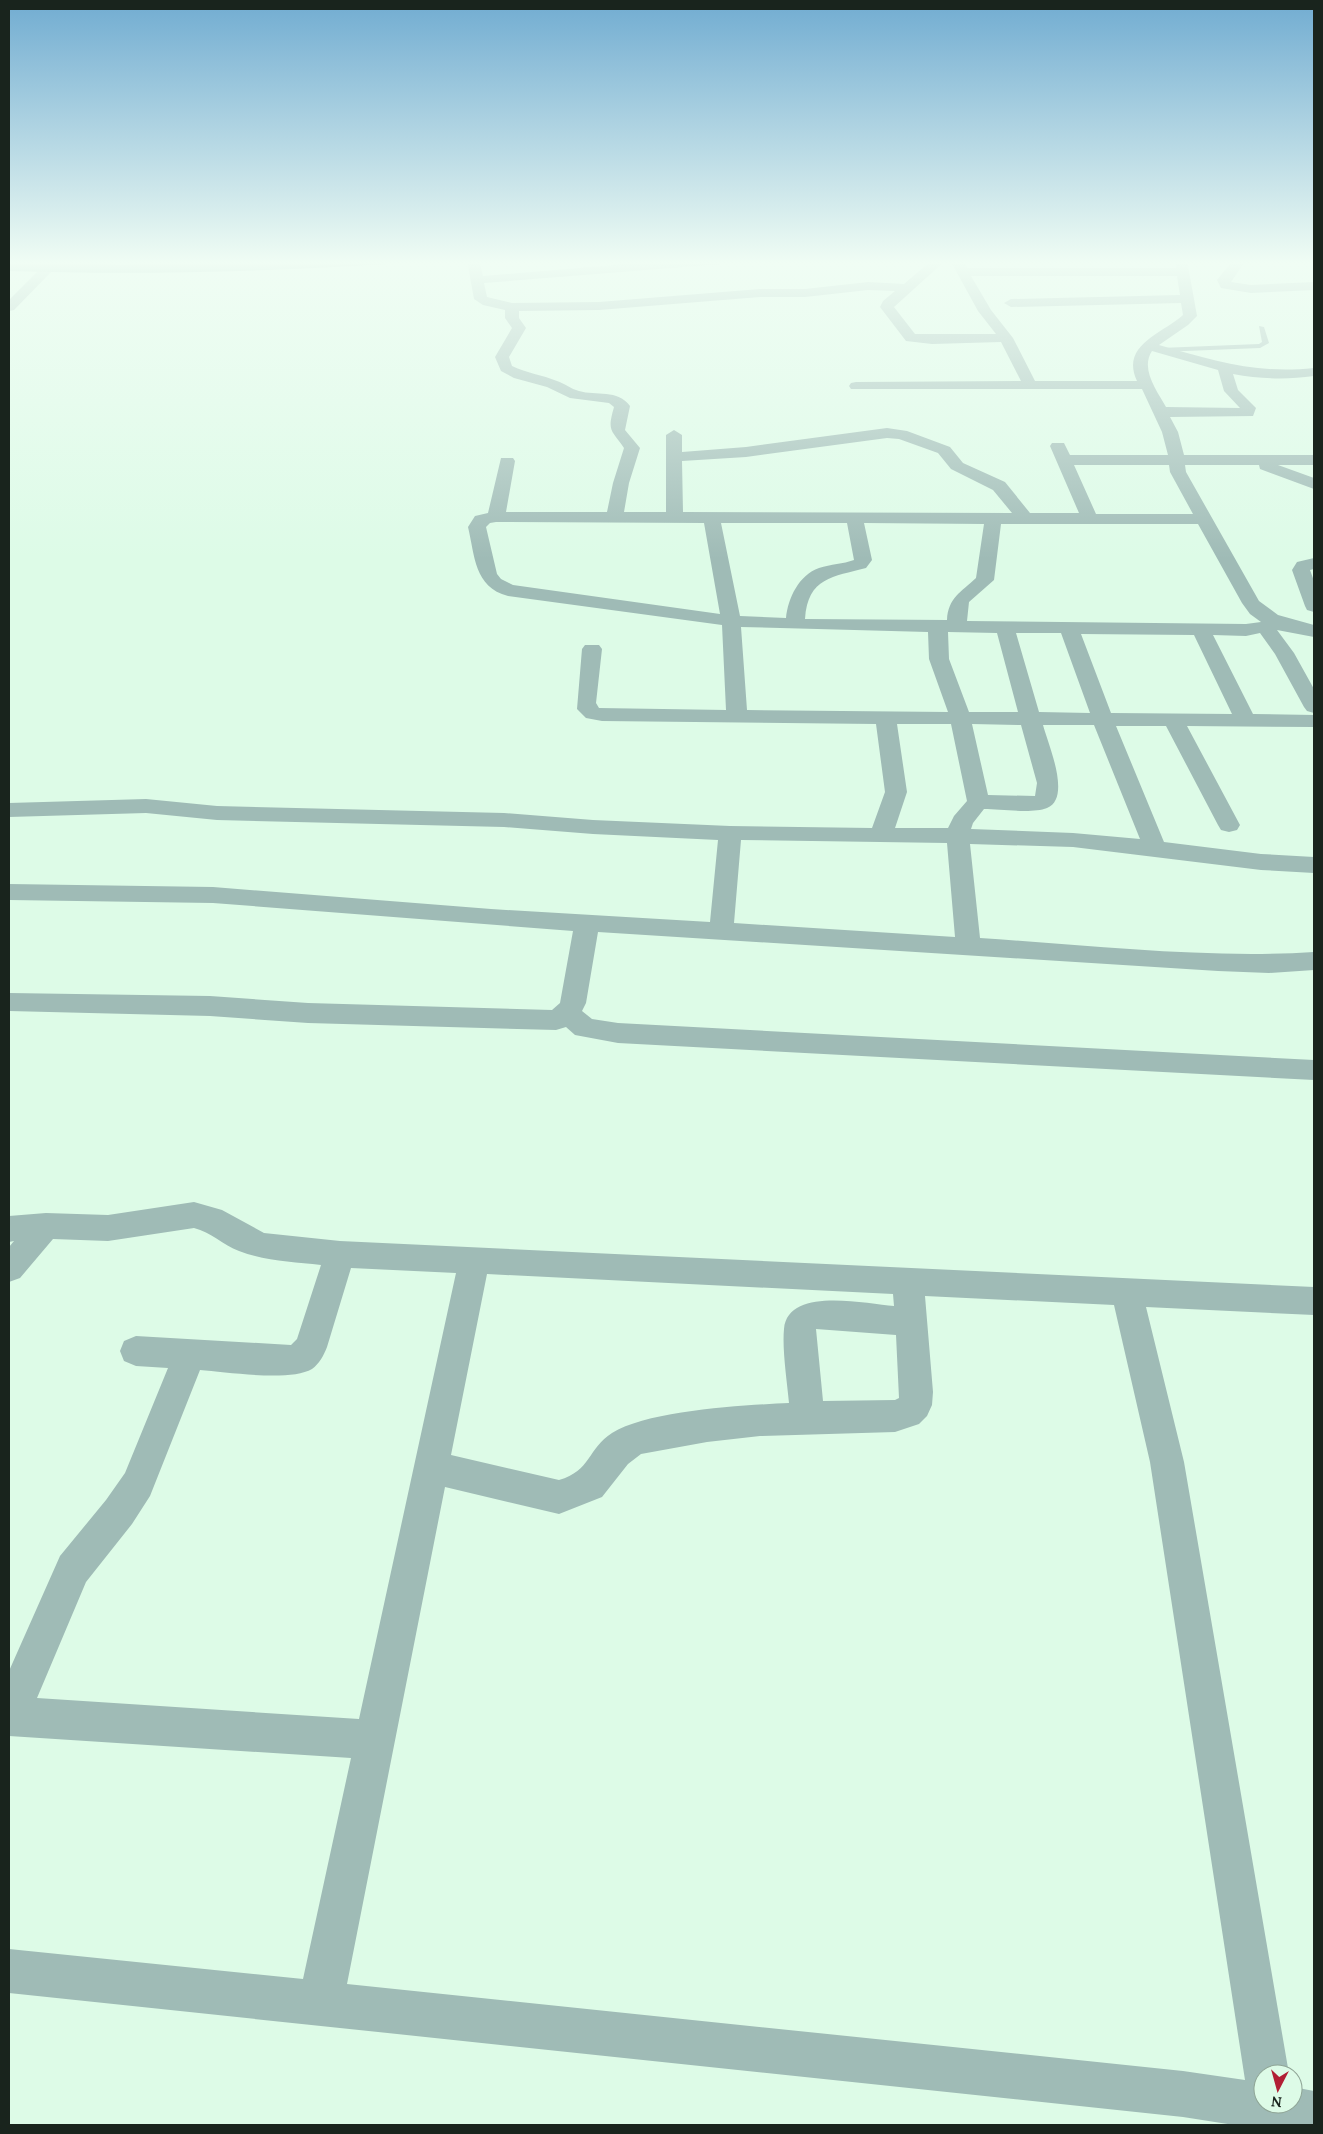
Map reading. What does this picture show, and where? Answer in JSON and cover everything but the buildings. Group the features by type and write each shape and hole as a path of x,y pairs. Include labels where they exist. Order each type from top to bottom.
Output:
{"street":[{"path":"503,360 506,368 519,375 552,384 576,396 613,399 622,406 617,428 618,433 632,448 621,483 614,519"},
{"path":"1017,360 1030,385"},
{"path":"1142,360 1138,363 1145,385 1160,412 1175,447 1178,472 1257,611 1273,625 1284,653 1314,707"},
{"path":"1197,360 1242,372 1274,376 1314,372"},
{"path":"1160,412 1248,413 1248,408 1231,390 1224,367"},
{"path":"856,386 1145,385"},
{"path":"674,457 716,456 887,433 901,434 944,450 957,466 999,486 1026,519"},
{"path":"674,435 675,519"},
{"path":"1056,442 1090,519"},
{"path":"1064,460 1314,460"},
{"path":"1258,460 1276,471 1314,484"},
{"path":"496,516 506,461"},
{"path":"1204,519 614,519 496,516 483,518 478,522 477,527 488,574 494,583 508,590 731,621 795,624 1201,630 1246,630 1273,625 1314,631"},
{"path":"712,519 731,621 737,715"},
{"path":"795,624 796,605 811,578 822,573 860,564 863,560 855,519"},
{"path":"978,802 960,717 942,670 948,626 957,606 961,598 985,580 993,519"},
{"path":"1314,564 1303,566 1302,570 1314,606"},
{"path":"978,802 1031,804 1045,800 1048,783 1005,627"},
{"path":"1069,628 1102,718 1155,848"},
{"path":"1201,630 1245,720"},
{"path":"592,649 586,702 587,709 594,714 1314,720"},
{"path":"882,835 896,792 885,716"},
{"path":"1173,719 1229,825"},
{"path":"968,947 958,836 962,821 978,802"},
{"path":"9,810 146,806 217,812 504,820 730,832 1074,840 1155,848 1260,862 1314,865"},
{"path":"721,932 730,832"},
{"path":"9,892 213,896 587,924 1218,962 1269,964 1314,961"},
{"path":"9,1002 210,1006 308,1013 556,1020 568,1013 573,1003 587,924"},
{"path":"568,1013 584,1028 618,1033 1314,1070"},
{"path":"9,1229 46,1226 108,1228 194,1215 211,1219 248,1241 264,1246 340,1254 1314,1301"},
{"path":"9,1269 46,1226"},
{"path":"136,1351 286,1361 300,1358 311,1347 340,1254"},
{"path":"320,2005 474,1261"},
{"path":"431,1467 559,1497 577,1492 592,1482 624,1444 653,1434 699,1426 807,1417 895,1416 907,1413 915,1405 916,1392 908,1282"},
{"path":"1127,1292 1168,1462 1275,2064"},
{"path":"807,1417 800,1328 803,1319 810,1315 822,1315 911,1322"},
{"path":"190,1354 138,1484 119,1512 91,1544 73,1569 9,1716 376,1740"},
{"path":"9,1971 1173,2093 1253,2098"}]}
